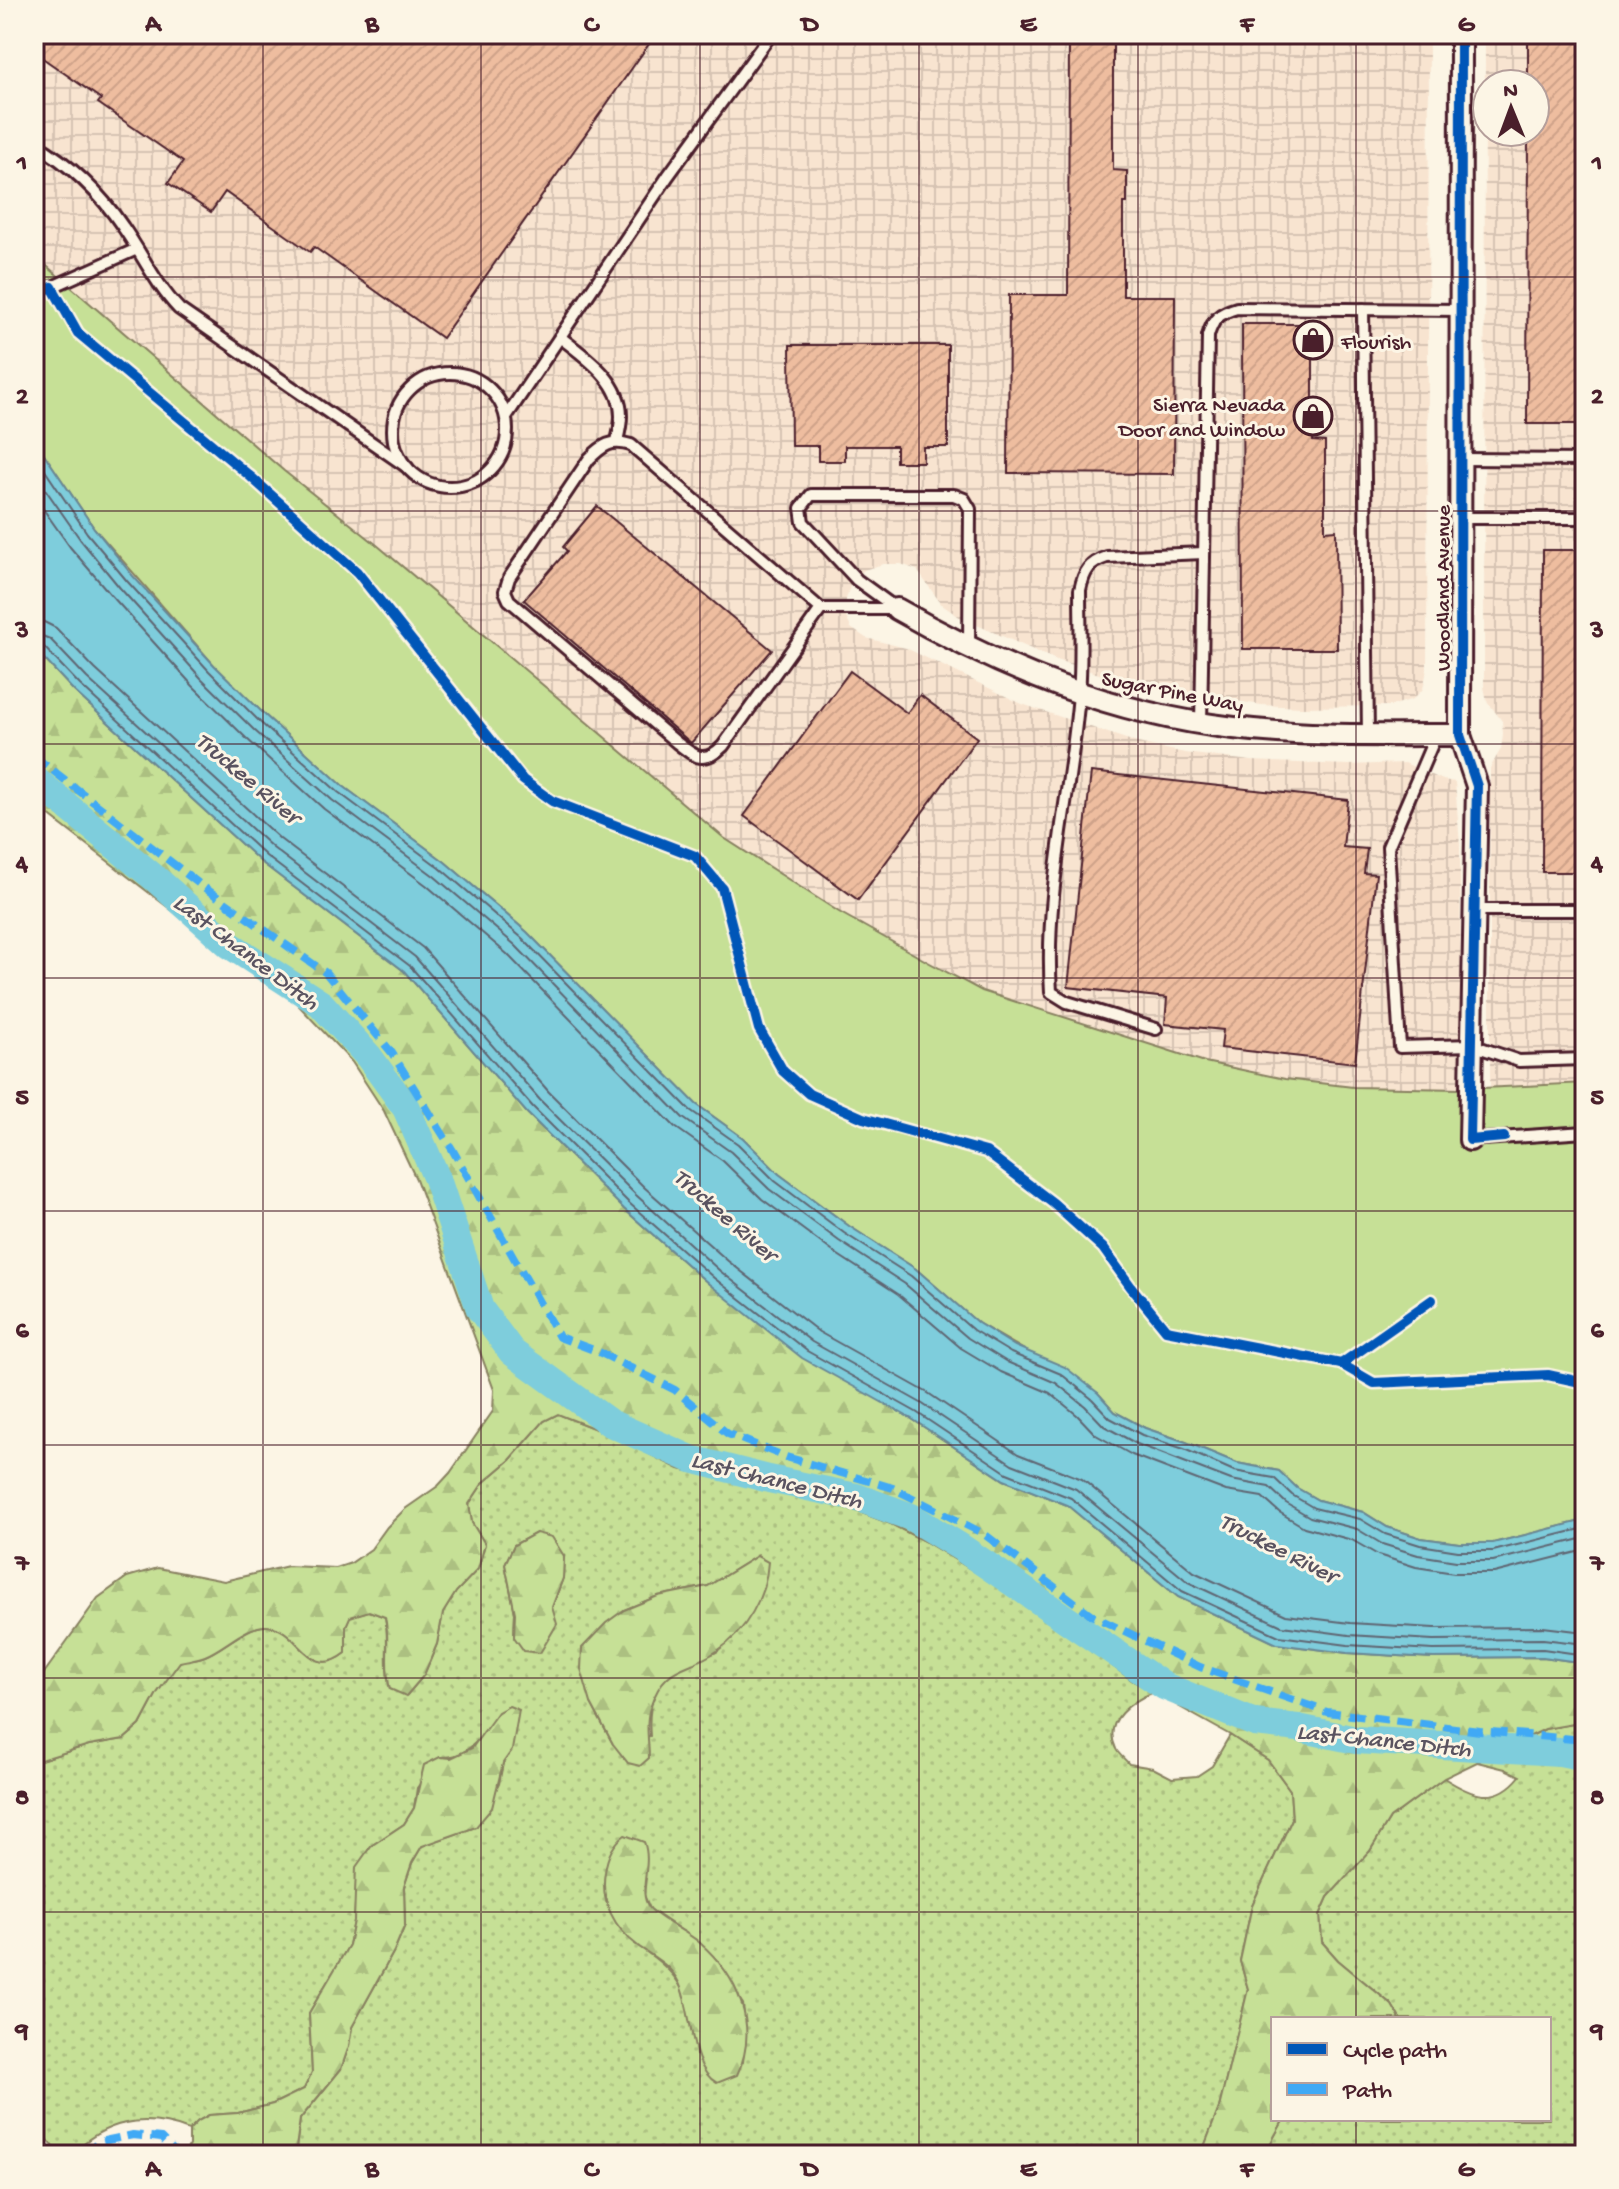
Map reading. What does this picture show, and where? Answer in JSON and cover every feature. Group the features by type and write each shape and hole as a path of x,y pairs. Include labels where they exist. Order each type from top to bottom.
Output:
{"street":[{"name":"Woodland Avenue","path":"1461,34 1460,735 1477,786 1470,1140"},
{"name":"Sugar Pine Way","path":"897,609 969,649 1015,670 1079,694 1159,716 1290,733 1460,735"}],"lane":[{"path":"506,417 668,176 771,34"},
{"path":"34,143 61,158 86,179 106,203 166,295 195,322 425,481 449,487 467,484 497,463 503,452 507,429 506,417 494,393 469,376 449,373 419,382 401,401 393,425 396,449 407,467"},
{"path":"52,287 137,249"},
{"path":"1201,723 1208,336 1212,321 1223,312 1237,308 1461,310"},
{"path":"1363,309 1368,735"},
{"path":"560,337 594,364 610,383 619,400 621,416 617,441"},
{"path":"821,609 714,755 705,758 693,756 676,742 509,600 505,591 509,578 589,459 600,448 617,441 631,445 821,609 897,609"},
{"path":"1461,459 1585,460"},
{"path":"897,609 857,580 803,522 801,508 811,495 954,495 964,499 970,509 969,649"},
{"path":"1461,518 1585,518"},
{"path":"1156,1029 1067,1002 1051,992 1049,933 1079,694 1080,590 1083,574 1093,562 1107,557 1204,553"},
{"path":"1436,735 1388,847 1400,1047 1472,1045 1519,1061 1585,1059"},
{"path":"1475,910 1585,910"},
{"path":"1470,1140 1585,1132"}],"shaded area":[{"path":"34,34 1429,34 1427,670 1423,689 1413,699 1391,706 1261,705 1152,687 1099,674 1054,659 961,618 942,605 917,570 901,564 883,564 864,570 851,583 846,599 846,617 851,628 866,638 906,648 1022,704 1138,743 1185,753 1251,761 1348,765 1405,763 1455,782 1460,845 1461,1089 1353,1087 1285,1079 1205,1062 982,991 839,912 724,838 377,545 284,471 34,255"},
{"path":"1485,34 1585,34 1585,1083 1490,1088 1490,768 1501,749 1503,734 1502,721 1487,701 1484,687 1485,148 1551,148 1551,68 1485,68"}],"green space":[{"path":"34,255 284,471 377,545 724,838 839,912 982,991 1205,1062 1285,1079 1353,1087 1461,1089 1585,1083 1585,1520 1493,1543 1421,1538 1387,1527 1363,1512 1318,1500 1297,1488 1279,1471 1237,1463 1145,1428 1115,1412 1098,1393 978,1323 916,1269 849,1226 779,1174 743,1138 696,1104 527,932 445,862 343,786 267,717 214,665 94,528 34,439"},
{"path":"34,648 74,691 261,862 404,971 527,1113 624,1209 709,1284 1004,1480 1067,1505 1178,1597 1277,1644 1347,1653 1433,1658 1543,1657 1585,1663 1585,1722 1545,1729 1444,1778 1390,1818 1370,1851 1328,1897 1320,1915 1322,1942 1338,1960 1392,2005 1399,2017 1271,2017 1271,2121 1283,2121 1264,2155 1201,2155 1219,2108 1248,1989 1240,1961 1252,1905 1292,1819 1290,1790 1268,1760 1133,1681 1023,1601 891,1524 854,1510 679,1469 611,1435 558,1414 544,1421 510,1460 483,1483 469,1504 472,1523 485,1544 478,1569 456,1592 443,1613 437,1644 424,1675 406,1696 390,1689 385,1617 369,1611 350,1617 346,1626 346,1653 322,1662 278,1629 259,1627 205,1656 180,1662 157,1693 140,1725 124,1739 89,1745 34,1762 34,1687 98,1598 127,1577 158,1568 224,1581 288,1566 336,1568 351,1563 371,1549 405,1509 438,1486 450,1473 493,1411 494,1390 416,1179 384,1111 352,1062 285,991 205,936 34,804"},
{"path":"558,1414 611,1435 680,1469 854,1510 926,1542 1023,1601 1133,1681 1154,1692 1129,1706 1113,1729 1116,1749 1129,1764 1153,1768 1172,1778 1197,1776 1212,1766 1230,1735 1268,1760 1290,1790 1292,1819 1252,1905 1240,1961 1248,1989 1219,2108 1201,2155 295,2155 300,2119 341,2069 352,2027 405,1925 404,1887 412,1863 422,1846 476,1827 499,1784 503,1763 512,1750 486,1731 466,1750 454,1756 440,1757 417,1788 414,1808 404,1824 371,1846 357,1867 354,1921 349,1945 309,2013 312,2073 304,2089 273,2104 238,2113 209,2115 189,2130 141,2121 111,2127 71,2155 62,2155 34,2130 34,1762 89,1745 124,1739 140,1725 157,1693 180,1661 205,1656 259,1627 278,1629 322,1662 346,1653 346,1626 350,1616 369,1611 385,1617 390,1689 407,1695 424,1675 437,1644 443,1613 456,1592 478,1569 485,1544 472,1523 469,1504 483,1483 510,1460 544,1421","holes":["536,1533 564,1556 563,1578 552,1607 514,1637 515,1613 505,1564 514,1545","757,1556 718,1651 677,1669 659,1685 652,1701 650,1736 613,1744 591,1703 624,1610 658,1596 708,1586","646,1878 644,1895 650,1909 700,1943 743,2004 746,2034 743,2062 696,2055 687,2003 676,1979 635,1944"]},
{"path":"536,1533 552,1537 564,1556 563,1578 552,1607 557,1624 540,1653 524,1651 514,1637 515,1613 505,1564 514,1545"},
{"path":"757,1556 768,1562 763,1588 753,1612 737,1634 717,1651 677,1670 662,1683 649,1714 649,1758 640,1766 628,1763 613,1744 591,1703 581,1669 582,1648 606,1623 624,1610 658,1596 708,1586"},
{"path":"509,1706 519,1710 512,1750 503,1763 492,1808 476,1827 422,1846 412,1863 404,1887 405,1925 352,2027 341,2069 300,2119 295,2155 185,2155 189,2130 198,2121 209,2115 238,2113 273,2104 304,2089 312,2072 309,2013 349,1945 354,1921 356,1867 371,1846 404,1824 414,1808 424,1765 440,1757 451,1758 472,1748 498,1712"},
{"path":"1585,1722 1585,2155 1264,2155 1283,2121 1551,2121 1551,2017 1399,2017 1392,2005 1338,1960 1322,1942 1320,1915 1328,1897 1370,1851 1390,1818 1444,1778 1474,1793 1493,1795 1502,1792 1520,1776 1477,1762 1545,1729"},
{"path":"625,1835 644,1842 647,1860 644,1893 649,1907 700,1943 725,1971 734,1987 741,2003 746,2039 744,2057 737,2075 717,2083 708,2076 696,2052 684,1995 676,1977 629,1939 611,1913 605,1893 606,1866 614,1846"}],"water":[{"name":"Truckee River","path":"34,439 94,528 214,665 343,786 445,862 527,932 696,1104 743,1138 779,1174 849,1226 916,1269 978,1323 1015,1346 1065,1367 1098,1393 1115,1412 1145,1428 1237,1463 1279,1471 1297,1488 1318,1500 1363,1512 1387,1527 1421,1538 1493,1543 1585,1520 1585,1663 1543,1657 1433,1658 1347,1653 1277,1644 1178,1597 1067,1505 1004,1480 912,1419 802,1358 709,1284 624,1209 527,1113 404,971 261,862 74,691 34,648"}],"building":[{"path":"34,34 656,34 442,338 314,247 310,252 225,192 211,212 168,183 183,162 98,103 101,99 34,52"},
{"path":"1069,34 1113,34 1113,170 1127,171 1127,203 1123,203 1123,296 1175,296 1174,474 1008,473 1009,295 1068,295"},
{"path":"1528,34 1585,34 1585,424 1527,424 1528,148 1551,148 1551,68 1528,68"},
{"path":"1242,324 1313,324 1313,441 1325,442 1325,531 1336,530 1337,649 1243,649"},
{"path":"790,345 948,345 948,447 923,447 923,462 896,462 896,446 845,446 845,461 818,461 818,446 791,446"},
{"path":"597,506 772,650 691,743 524,600 567,551 563,547"},
{"path":"1543,550 1585,550 1585,872 1542,872"},
{"path":"850,671 907,713 920,695 977,738 858,900 744,816"},
{"path":"1091,772 1348,800 1343,847 1367,849 1364,873 1376,874 1355,1063 1221,1048 1223,1030 1165,1024 1167,998 1068,987"}],"waterway":[{"name":"Last Chance Ditch","path":"34,779 157,880 230,945 321,1004 369,1057 406,1108 437,1179 480,1309 512,1352 610,1423 691,1459 856,1497 911,1517 962,1548 1164,1686 1255,1723 1356,1740 1560,1752 1585,1757"}],"marked path":[{"path":"34,756 202,886 326,973 392,1053 452,1149 559,1337 599,1352 675,1390 728,1434 786,1457 893,1488 984,1534 1093,1616 1200,1667 1327,1712 1585,1740"},
{"path":"84,2155 99,2142 133,2135 161,2138 178,2155"}],"cycle path":[{"path":"1461,34 1460,735 1477,786 1470,1140 1504,1137"},
{"path":"34,295 52,287 78,333 251,477 357,572 523,780 552,801 695,856 722,888 759,1029 783,1071 809,1094 863,1118 986,1152 1053,1203 1103,1248 1166,1330 1341,1364 1374,1383 1548,1375 1585,1383"},
{"path":"1341,1364 1432,1300"}],"place":[{"name":"Flourish","path":"1313,340"},
{"name":"Sierra Nevada Door and Window","path":"1313,416"}]}
